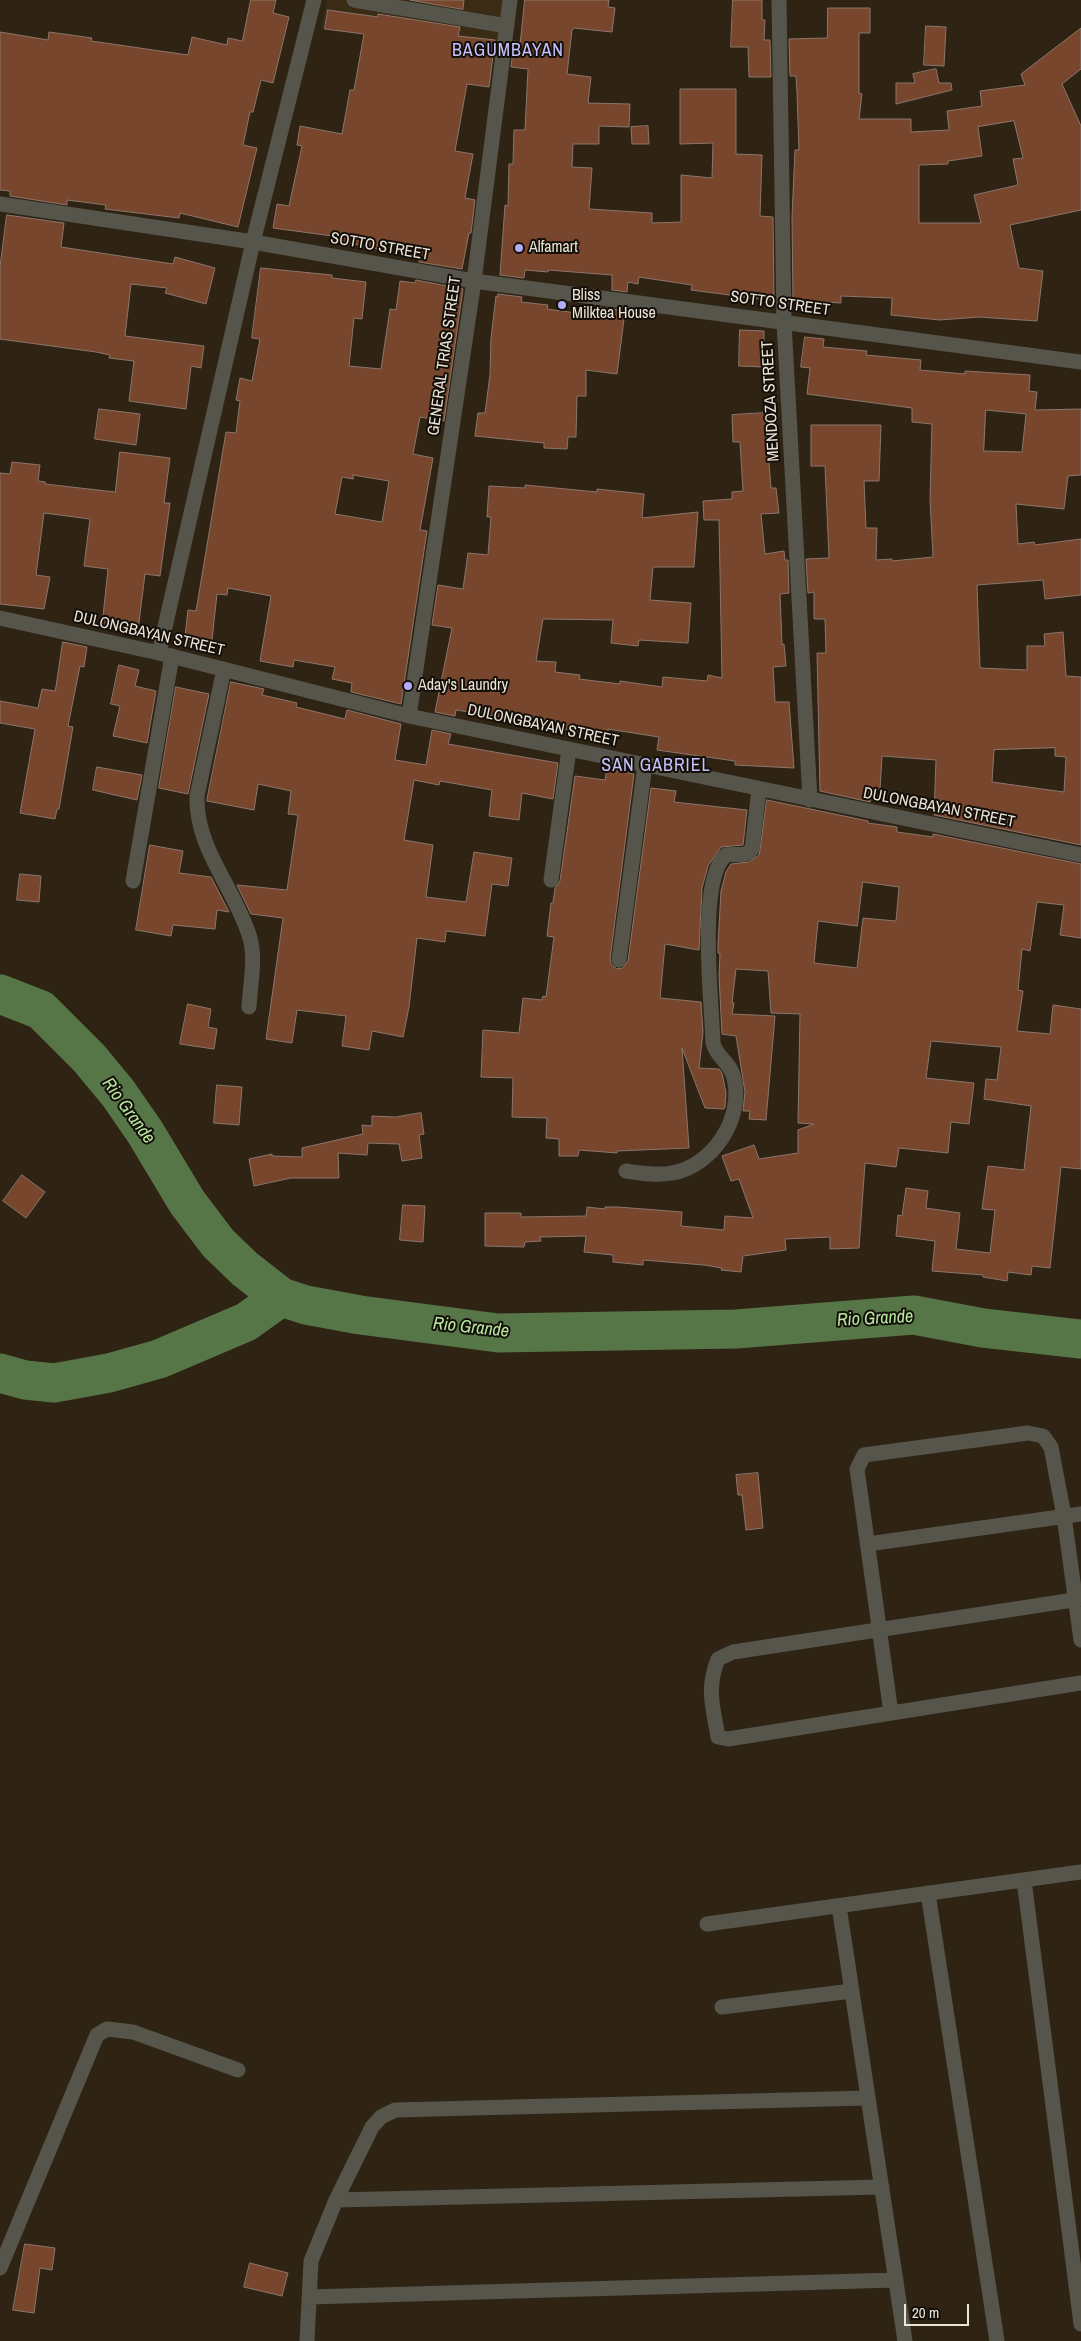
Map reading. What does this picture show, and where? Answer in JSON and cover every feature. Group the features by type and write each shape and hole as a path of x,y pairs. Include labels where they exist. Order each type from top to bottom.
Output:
{"street":[{"path":"133,881 166,654 253,242 314,0"},
{"path":"354,0 507,26"},
{"name":"GENERAL TRIAS STREET","path":"410,716 474,281 510,0"},
{"name":"MENDOZA STREET","path":"779,0 784,322 810,800"},
{"name":"SOTTO STREET","path":"0,204 253,242 474,281 1081,362"},
{"name":"DULONGBAYAN STREET","path":"0,618 166,654 410,716 810,800 1081,854"},
{"path":"224,669 197,806 198,821 250,940 249,1007"},
{"path":"551,880 569,749"},
{"path":"619,960 645,765"},
{"path":"626,1171 670,1174 683,1170 708,1154 729,1129 733,1120 736,1087 732,1070 715,1052 713,1043 708,922 712,883 720,863 726,856 744,855 750,853 752,849 759,789"},
{"path":"891,1713 858,1469 860,1461 864,1456 1028,1433 1043,1436 1051,1447 1064,1516 1078,1600 1081,1640"},
{"path":"868,1544 1081,1514"},
{"path":"1078,1600 733,1652 718,1659 712,1674 710,1687 718,1737 728,1739 1081,1683"},
{"path":"707,1924 1081,1872"},
{"path":"1024,1880 1081,2324"},
{"path":"928,1893 997,2341"},
{"path":"839,1906 905,2341"},
{"path":"722,2007 852,1991"},
{"path":"0,2268 97,2035 107,2029 133,2032 238,2070"},
{"path":"307,2341 312,2261 336,2200 372,2127 381,2117 395,2110 868,2098"},
{"path":"336,2200 882,2187"},
{"path":"310,2297 896,2280"}],"shaded area":[{"path":"327,0 506,0 499,56 321,29"}],"building":[{"path":"251,0 276,0 273,13 289,17 273,83 261,80 253,112 250,112 243,145 257,148 238,227 180,213 179,218 105,209 106,205 67,200 67,205 10,196 10,191 0,190 0,32 48,40 49,32 92,38 91,41 188,55 192,37 227,45 228,38 242,41"},
{"path":"410,0 464,0 463,9"},
{"path":"525,0 609,0 608,7 615,8 612,32 574,28 572,30 567,74 591,77 588,103 630,104 629,127 599,126 599,144 573,144 572,167 592,168 589,209 652,213 652,223 681,222 681,175 712,178 713,143 680,144 680,89 736,89 736,154 762,155 760,216 773,217 774,299 768,300 691,290 692,285 639,277 638,284 628,282 627,292 612,290 612,275 525,270 524,278 500,275 505,205 508,206 509,164 513,164 514,130 525,130 528,69 511,67 514,41 520,42"},
{"path":"733,0 762,0 762,20 765,20 764,40 770,40 771,77 749,77 748,47 731,47"},
{"path":"828,8 870,8 870,33 859,33 859,93 862,94 859,119 911,119 911,132 949,130 947,111 982,106 980,91 1025,85 1021,74 1081,28 1081,69 1062,84 1081,126 1081,210 1010,225 1019,268 1043,271 1037,321 979,317 940,320 891,315 892,298 841,296 841,303 793,300 792,217 795,150 799,150 796,76 790,76 789,39 827,38","holes":["1014,121 1023,158 1013,159 1018,185 974,195 981,223 919,223 919,165 948,164 948,161 982,156 978,127"]},
{"path":"328,10 378,17 378,14 460,27 458,36 495,40 489,87 467,84 455,151 473,154 465,198 475,200 471,233 469,233 462,269 419,262 421,248 379,240 377,249 339,241 340,237 273,228 277,204 289,206 302,146 297,145 300,126 342,134 350,90 354,90 364,34 325,29"},
{"path":"926,26 946,27 944,66 924,65"},
{"path":"936,69 939,83 951,83 952,90 896,104 896,83 915,83 913,74"},
{"path":"648,126 649,144 632,144 631,127"},
{"path":"7,215 64,223 61,247 173,264 175,257 215,268 206,304 165,293 167,288 131,284 125,336 204,346 201,368 191,366 186,409 129,401 134,361 109,358 110,355 96,352 0,339 0,267"},
{"path":"261,268 332,275 332,278 366,282 362,319 354,318 349,366 381,369 390,309 396,310 400,281 415,283 416,280 463,289 444,421 420,417 413,454 433,458 420,530 427,531 401,704 351,692 352,683 332,679 335,667 294,660 293,667 260,661 271,596 228,588 227,595 217,594 211,649 184,646 188,610 196,611 226,432 236,433 240,401 236,400 240,378 252,381 260,339 252,338","holes":["353,475 389,481 382,522 335,514 342,477 353,479"]},
{"path":"498,294 522,297 521,302 548,305 547,309 598,316 599,307 625,311 617,374 586,370 586,396 577,396 576,437 568,437 567,449 544,448 544,443 475,436 478,413 485,413 490,375 491,338 496,296 498,297"},
{"path":"740,330 764,331 764,367 739,366"},
{"path":"805,337 824,339 823,347 867,351 866,355 921,360 920,370 965,374 965,371 1030,375 1029,391 1037,392 1035,410 1081,409 1081,475 1068,476 1064,509 1016,504 1018,544 1034,542 1035,545 1081,539 1081,595 1045,599 1043,580 977,585 980,668 1027,670 1027,646 1045,646 1044,634 1063,632 1066,676 1081,677 1081,845 934,815 936,760 882,756 880,790 872,789 870,802 820,791 817,653 826,653 825,619 814,619 814,592 808,593 806,559 829,558 825,466 811,466 811,425 881,425 879,481 864,481 866,528 877,528 876,560 892,559 892,561 933,557 930,499 932,424 912,422 912,408 807,394 810,368 801,367","holes":["986,410 1026,414 1022,452 984,451","1055,748 1055,756 1066,757 1064,792 992,782 994,750"]},
{"path":"99,409 140,414 136,445 95,439"},
{"path":"765,413 771,488 776,488 779,513 761,514 765,554 784,551 785,560 788,560 789,593 780,594 782,645 784,644 786,666 773,667 775,702 789,702 794,768 735,765 735,761 657,750 659,737 608,729 608,734 547,727 548,724 456,710 455,716 435,712 452,628 432,625 438,585 463,589 468,553 488,555 491,517 487,517 489,486 525,488 525,485 597,492 597,489 644,494 642,518 698,512 694,567 653,567 650,600 691,603 688,643 639,640 638,646 611,643 613,620 543,619 536,661 556,662 555,672 580,675 579,679 620,684 620,681 662,687 663,677 707,681 708,675 722,678 719,520 704,520 703,501 732,499 732,492 743,491 740,442 733,442 732,415"},
{"path":"120,452 170,458 164,503 170,503 160,576 145,574 138,630 102,626 108,569 84,566 90,519 44,513 36,575 50,577 44,609 0,604 0,473 10,474 12,462 40,465 38,481 45,482 45,484 115,492"},
{"path":"63,642 87,647 84,667 80,666 68,726 73,727 59,809 57,809 55,819 20,813 35,729 0,723 0,701 38,708 42,689 55,691"},
{"path":"119,665 139,670 135,686 156,691 147,743 113,736 120,706 111,704"},
{"path":"231,682 264,689 262,695 297,703 296,707 345,719 347,710 401,724 395,760 426,765 432,730 451,734 448,744 558,763 553,799 522,793 519,820 489,816 492,790 440,781 439,785 414,780 404,840 433,845 426,897 466,902 474,852 512,858 508,886 492,884 485,936 446,931 445,942 417,938 409,1007 403,1037 372,1031 369,1050 342,1046 346,1016 297,1010 292,1043 266,1039 283,918 251,914 237,885 287,890 298,815 288,814 291,791 258,784 254,810 207,801"},
{"path":"176,687 209,694 188,794 159,788"},
{"path":"97,767 142,775 137,800 93,790"},
{"path":"607,769 634,774 610,959 611,964 617,969 623,968 628,961 651,788 676,791 674,802 747,810 743,845 721,847 708,866 702,888 699,950 665,944 660,998 701,1002 703,1032 699,1068 719,1069 722,1073 726,1093 725,1107 724,1109 705,1108 682,1048 689,1148 617,1151 617,1153 579,1150 578,1156 559,1156 559,1139 546,1138 547,1118 512,1117 513,1078 481,1077 483,1030 519,1033 523,998 542,1000 543,996 546,997 554,937 547,936 551,903 553,903 555,888 560,881 575,776 605,780"},
{"path":"767,800 868,821 868,823 897,827 897,832 933,837 933,834 1081,864 1081,938 1060,935 1064,905 1037,902 1030,951 1022,949 1018,990 1023,991 1017,1031 1050,1034 1053,1005 1081,1009 1081,1169 1061,1167 1050,1268 1032,1266 1031,1275 1008,1272 1007,1281 983,1277 983,1275 932,1271 935,1241 896,1236 898,1215 902,1216 906,1188 928,1191 926,1208 960,1213 956,1249 990,1253 995,1210 982,1209 988,1166 1024,1170 1031,1106 984,1099 986,1079 997,1080 1001,1047 931,1041 926,1078 974,1083 969,1124 951,1122 948,1153 899,1148 896,1167 865,1163 859,1248 830,1249 830,1237 785,1239 786,1250 743,1256 741,1272 721,1270 722,1268 704,1265 643,1260 643,1265 613,1262 613,1255 584,1252 586,1236 540,1237 541,1241 525,1242 524,1247 485,1246 485,1213 521,1213 521,1217 586,1216 587,1207 605,1209 605,1207 618,1207 682,1212 681,1226 724,1230 725,1216 753,1218 739,1179 731,1181 722,1156 754,1145 759,1159 798,1153 798,1130 814,1124 798,1123 800,1014 771,1013 768,971 736,969 732,1003 734,1003 732,1014 775,1016 766,1120 749,1119 750,1111 743,1111 745,1092 736,1036 722,1034 719,976 720,954 718,953 721,891 726,872 731,864 749,862 759,855","holes":["863,882 899,887 896,921 863,918 857,968 814,963 818,921 857,926"]},
{"path":"150,845 183,851 179,873 211,877 229,912 217,910 215,929 173,925 171,936 136,930"},
{"path":"20,874 41,876 39,902 17,900"},
{"path":"188,1004 211,1009 208,1027 217,1029 214,1049 180,1044"},
{"path":"217,1085 242,1087 239,1125 214,1123"},
{"path":"421,1113 424,1134 419,1135 422,1158 402,1161 399,1144 368,1143 367,1155 338,1153 339,1178 291,1178 254,1186 249,1159 272,1154 272,1156 302,1157 302,1148 363,1134 362,1125 372,1126 372,1116 395,1117"},
{"path":"22,1175 45,1192 26,1218 3,1201"},
{"path":"403,1205 425,1206 423,1242 400,1240"},
{"path":"758,1473 763,1528 746,1530 742,1495 738,1495 736,1475"},
{"path":"25,2244 55,2248 52,2270 40,2268 34,2313 13,2310"},
{"path":"250,2263 288,2273 282,2296 244,2287"}],"waterway":[{"name":"Rio Grande","path":"0,994 41,1010 89,1058 118,1093 145,1132 187,1202 218,1243 245,1269 281,1297 306,1305 360,1315 498,1333 736,1329 914,1315 983,1328 1081,1339"},
{"path":"0,1373 25,1380 54,1383 109,1373 159,1359 246,1322 281,1297"}],"place":[{"name":"Alfamart","path":"519,248"},
{"name":"Bliss Milktea House","path":"562,305"},
{"name":"Aday's Laundry","path":"408,686"}],"district":[{"name":"BAGUMBAYAN","path":"508,51"},
{"name":"SAN GABRIEL","path":"656,766"}]}
